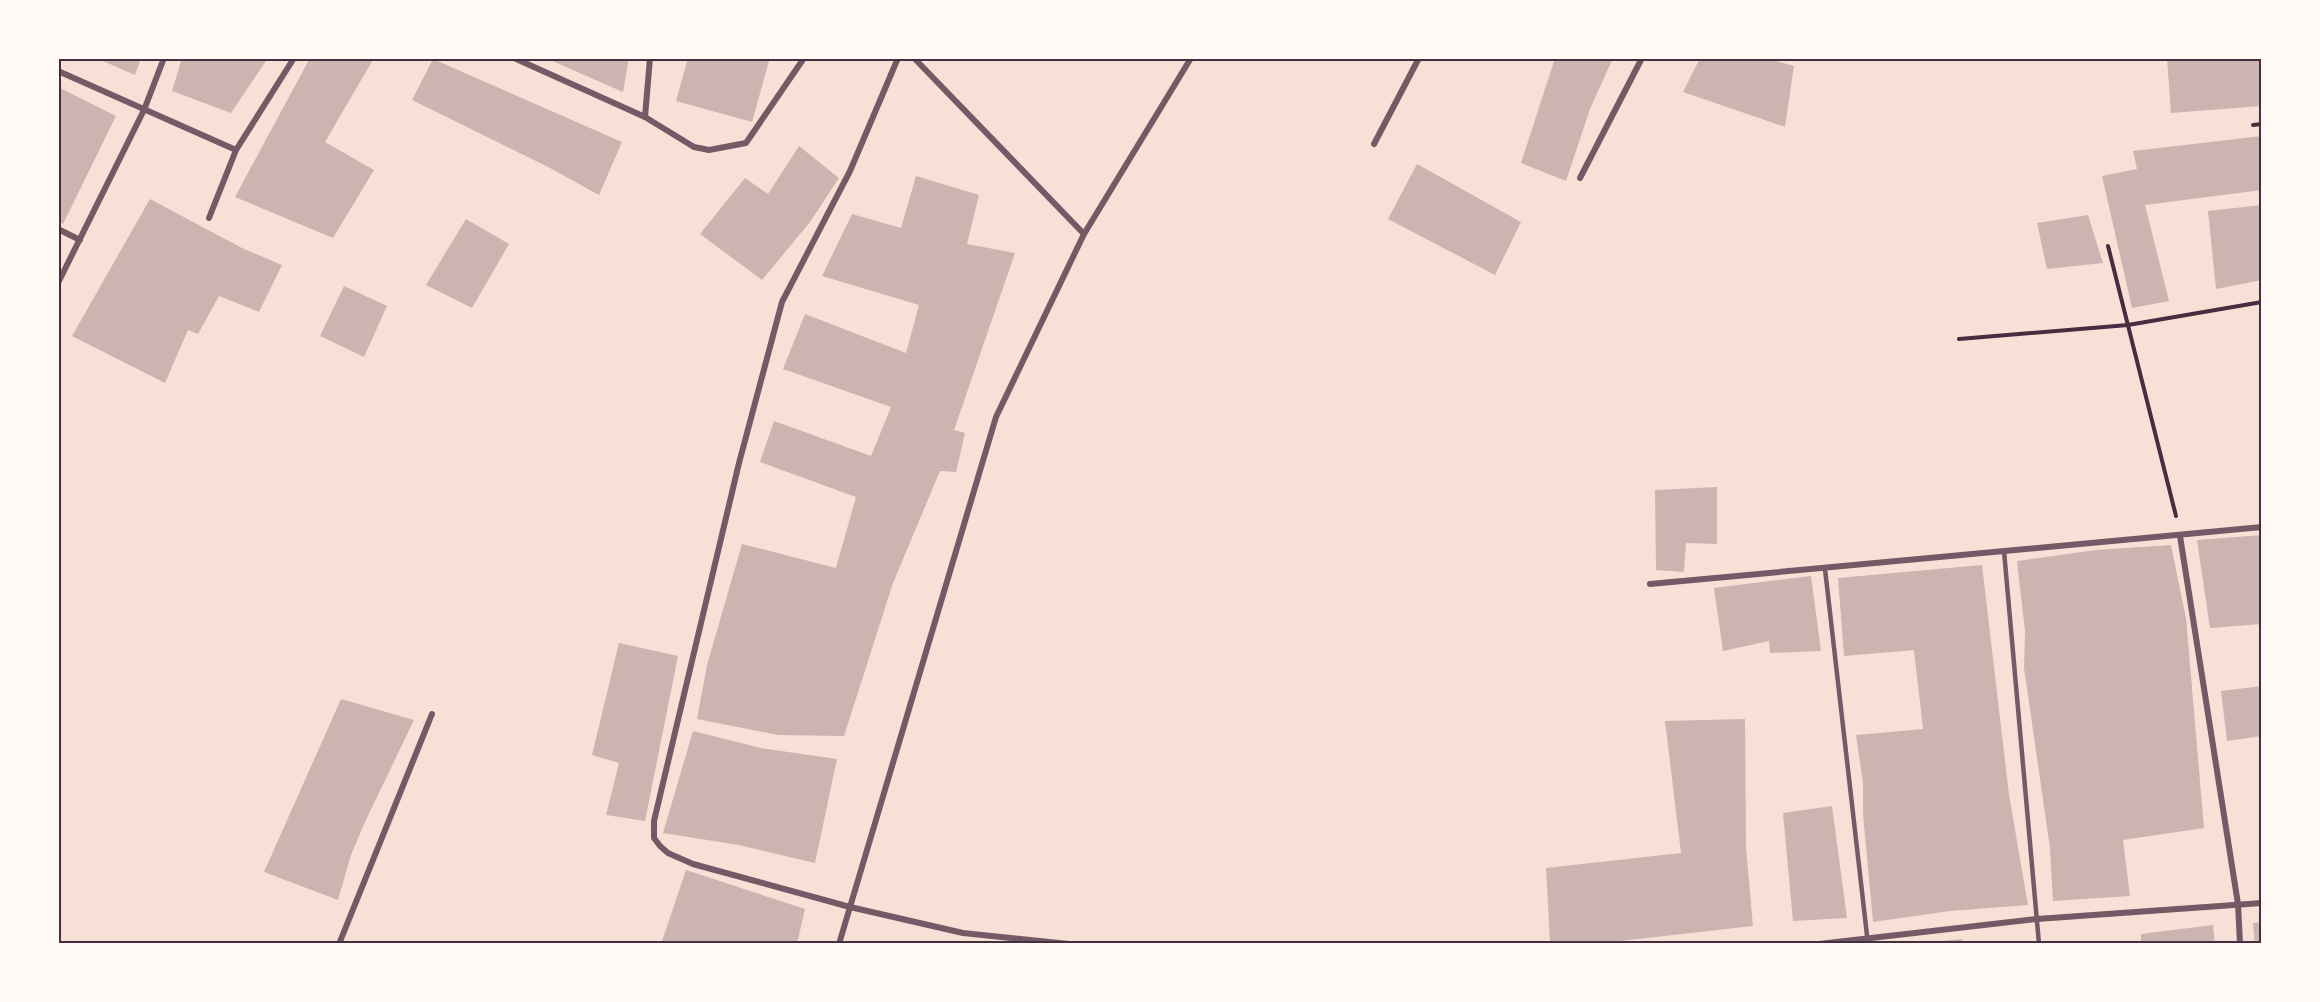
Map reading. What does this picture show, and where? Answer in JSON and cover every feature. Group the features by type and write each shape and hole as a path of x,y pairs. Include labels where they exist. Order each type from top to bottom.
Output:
{"street":[{"path":"58,284 144,110 164,58"},
{"path":"209,218 236,150 294,58"},
{"path":"514,58 645,117 694,147 709,150 746,143 804,58"},
{"path":"645,117 650,58"},
{"path":"898,58 850,171 782,302 739,463 653,829 660,846 693,864 850,907 963,933 1069,944"},
{"path":"914,58 1084,234"},
{"path":"839,944 996,417 1084,234 1191,58"},
{"path":"1374,144 1419,58"},
{"path":"1580,178 1642,58"},
{"path":"58,71 236,150"},
{"path":"58,229 80,240"},
{"path":"1650,584 2262,527"},
{"path":"2180,536 2238,904 2240,944"},
{"path":"339,944 432,714"},
{"path":"1820,944 2037,919 2262,903"}],"lane":[{"path":"2004,551 2039,944"},
{"path":"1825,569 1868,940"}],"path":[{"path":"2253,125 2262,124"},
{"path":"2108,246 2180,536"},
{"path":"1959,339 2128,325 2262,302"}],"building":[{"path":"96,58 141,58 135,75"},
{"path":"182,58 268,58 231,113 172,91"},
{"path":"310,58 374,58 325,142 374,170 333,238 235,197"},
{"path":"547,58 629,58 623,92 559,64"},
{"path":"688,58 769,61 752,122 676,101"},
{"path":"1555,58 1613,58 1590,109 1566,181 1521,163"},
{"path":"1700,58 1765,58 1794,66 1785,127 1683,92"},
{"path":"2167,58 2262,58 2262,106 2171,113"},
{"path":"433,59 622,142 599,195 550,168 412,100"},
{"path":"58,87 116,116 63,224 58,221"},
{"path":"2262,136 2262,190 2145,205 2169,301 2132,308 2102,176 2137,169 2133,151"},
{"path":"799,146 839,178 810,222 762,280 700,234 745,178 768,194"},
{"path":"1417,164 1521,222 1495,275 1388,219"},
{"path":"916,176 979,195 967,244 1015,253 954,430 965,433 956,472 940,471 893,583 844,736 778,735 697,719 707,665 742,544 836,568 856,497 760,462 774,421 871,456 891,407 783,369 805,314 906,353 919,305 822,276 852,214 901,228"},
{"path":"150,199 242,248 282,265 259,312 219,296 198,334 188,330 165,383 72,336"},
{"path":"2262,205 2262,280 2216,289 2208,211"},
{"path":"2088,215 2103,263 2047,269 2037,223"},
{"path":"466,219 509,244 472,308 426,285"},
{"path":"344,286 387,306 364,357 320,336"},
{"path":"1717,487 1717,544 1686,543 1684,572 1656,570 1655,490"},
{"path":"2262,535 2262,624 2210,628 2197,540"},
{"path":"2171,545 2186,618 2204,828 2123,840 2130,896 2053,901 2050,848 2024,668 2025,631 2017,561 2096,550"},
{"path":"1982,565 2009,795 2028,905 1950,911 1873,922 1863,814 1863,783 1856,735 1923,729 1914,650 1844,656 1838,578"},
{"path":"1811,576 1821,651 1770,653 1769,641 1723,651 1714,588"},
{"path":"619,643 678,656 645,821 606,815 619,763 592,755"},
{"path":"2262,686 2262,736 2227,741 2221,691"},
{"path":"341,699 414,720 364,824 351,855 338,900 264,872"},
{"path":"1745,719 1746,847 1753,926 1602,943 1550,942 1546,868 1681,853 1665,721"},
{"path":"693,731 761,748 837,759 815,863 739,845 663,833"},
{"path":"1832,806 1847,918 1793,921 1783,813"},
{"path":"686,870 805,909 797,944 661,944"},
{"path":"2262,922 2262,944 2255,944 2253,923"},
{"path":"2213,925 2215,944 2141,944 2141,934"},
{"path":"1962,939 1963,944 1930,944 1930,942"}]}
